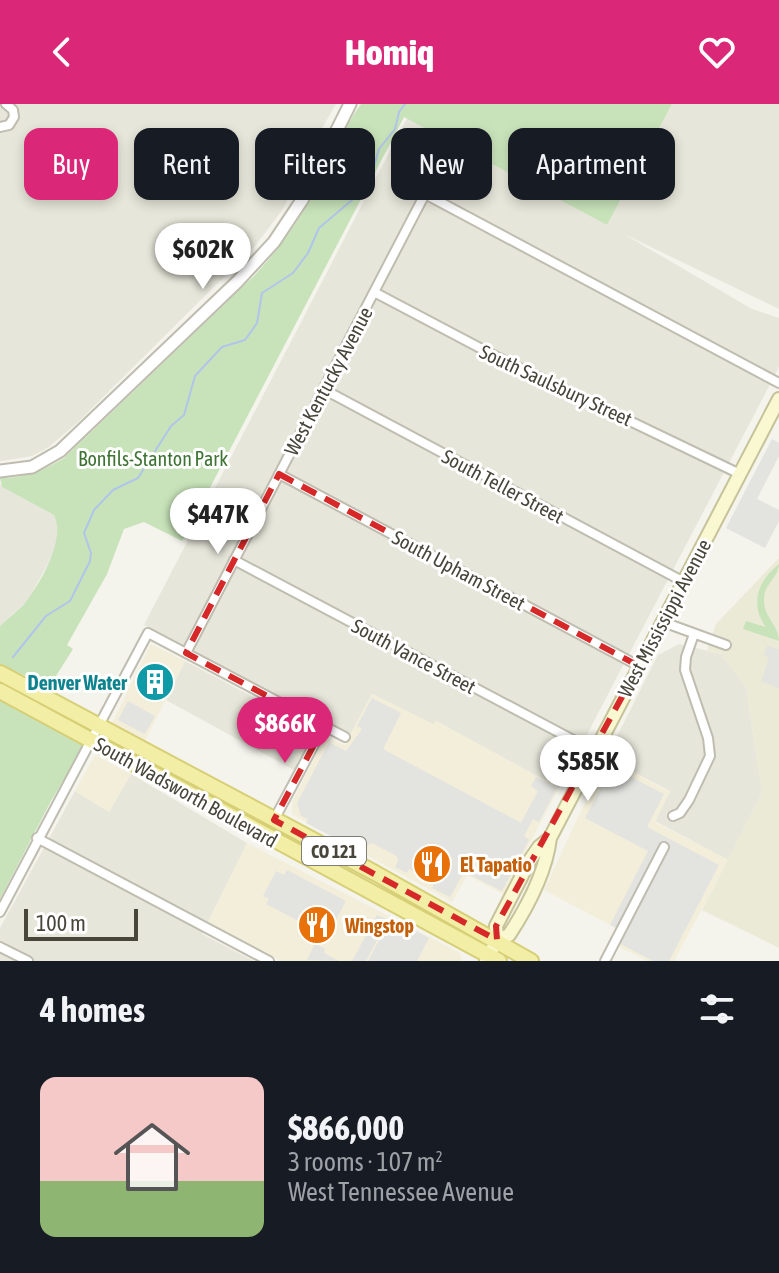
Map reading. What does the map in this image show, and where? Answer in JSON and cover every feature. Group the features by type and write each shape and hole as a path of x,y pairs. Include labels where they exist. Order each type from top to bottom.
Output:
{"main road":[{"name":"West Mississippi Avenue","path":"491,959 497,940 509,935 523,911 544,864 550,838 779,399"},
{"name":"South Wadsworth Boulevard","path":"0,673 96,734 303,856 491,959"},
{"name":"South Wadsworth Boulevard","path":"0,691 274,820 531,961"},
{"path":"303,856 370,878 375,873"}],"street":[{"path":"0,471 32,467 73,440 264,255 298,208 350,104"},
{"path":"0,127 12,122 14,115 11,105"},
{"name":"West Kentucky Avenue","path":"186,653 425,194 779,383"},
{"name":"South Saulsbury Street","path":"374,292 486,352 740,474"},
{"name":"South Teller Street","path":"323,389 684,582"},
{"name":"South Upham Street","path":"279,474 639,666"},
{"name":"South Vance Street","path":"234,560 594,751"},
{"path":"663,622 726,645"},
{"path":"0,912 148,633 345,737"},
{"path":"673,816 680,813 689,800 710,756 708,738 685,670 694,634"},
{"path":"274,820 324,726"},
{"path":"37,838 269,961"},
{"path":"605,961 664,847"},
{"path":"0,947 28,961"}],"highlighted area":[{"path":"279,474 639,666 496,926 497,940 274,820 324,726 186,653"}],"shaded area":[{"path":"0,104 336,104 322,128 255,128 255,200 287,200 255,246 49,447 32,456 0,461"},
{"path":"672,104 779,104 779,309 622,233 752,309 779,318 779,367 559,788 436,721 434,725 372,694 350,735 144,625 364,200 375,200 375,180 391,149 391,200 492,200 492,163 508,172 508,200 560,200 607,225 620,200 675,200 675,128 659,128"},
{"path":"407,118 426,128 402,128"},
{"path":"772,439 779,443 779,456 757,499 779,510 779,521 765,548 726,528"},
{"path":"0,483 2,487 54,515 58,521 58,534 55,551 28,600 0,626"},
{"path":"779,558 779,948 702,910 762,793 746,687 721,654 707,650 716,624"},
{"path":"151,644 185,661 145,741 111,725"},
{"path":"679,644 721,654 746,687 762,793 728,860 655,821 670,791 606,758 658,655"},
{"path":"767,646 779,649 779,688 761,682 769,657 764,655"},
{"path":"185,661 316,730 294,770 166,700"},
{"path":"372,694 433,724 436,721 559,788 503,894 467,875 452,902 292,814 292,802 325,738 345,745"},
{"path":"372,698 401,713 383,749 521,823 538,791 531,786 536,777 557,788 539,822 533,819 524,836 529,840 502,891 464,872 450,897 432,888 448,857 427,846 413,871 409,869 407,873 395,867 397,856 372,843 358,850 306,823 308,819 301,816 297,803 329,742 346,751 362,729 357,726"},
{"path":"128,701 155,716 145,734 118,720"},
{"path":"95,755 131,774 109,812 75,791"},
{"path":"606,758 670,792 655,822 728,860 674,961 647,961 614,944 620,930 544,890"},
{"path":"612,767 664,794 647,827 719,865 669,961 653,961 615,941 621,930 610,925 648,851 585,818"},
{"path":"131,774 247,843 202,934 254,961 0,961 0,928 75,791 109,812"},
{"path":"247,843 460,953 462,961 281,961 208,922"},
{"path":"287,870 346,901 335,922 316,912 308,926 266,904 269,899 263,896 276,871 284,875"},
{"path":"377,915 388,920 366,961 352,961"},
{"path":"391,918 429,938 417,961 368,961"},
{"path":"315,943 325,949 324,953 339,961 307,960"}],"green space":[{"name":"Bonfils-Stanton Park","path":"361,104 672,104 659,128 508,128 508,172 492,164 492,128 425,128 404,117 398,128 391,128 391,142 375,172 375,128 346,128"},
{"name":"Bonfils-Stanton Park","path":"310,200 361,200 182,541 144,522 124,529 107,574 67,645 73,649 54,679 53,689 0,664 0,626 22,606 46,570 55,547 57,524 54,515 2,487 0,478 34,473 64,458 255,275"},
{"name":"Bonfils-Stanton Park","path":"560,200 620,200 607,225"},
{"path":"779,564 766,589 764,605 779,641 743,629 746,621 766,627 758,610 758,593"},
{"path":"0,696 86,742 0,899"}],"waterway":[{"path":"13,657 46,616 70,601 90,561 91,553 84,533 94,510 113,490 138,478 171,426 184,415 195,376 222,347 245,340 257,323 262,293 293,273 308,253 319,228 358,195 372,173 379,149 395,129 399,112 405,104"}],"place":[{"name":"Denver Water","path":"155,682"},
{"name":"El Tapatio","path":"432,864"},
{"name":"Wingstop","path":"317,925"}]}
